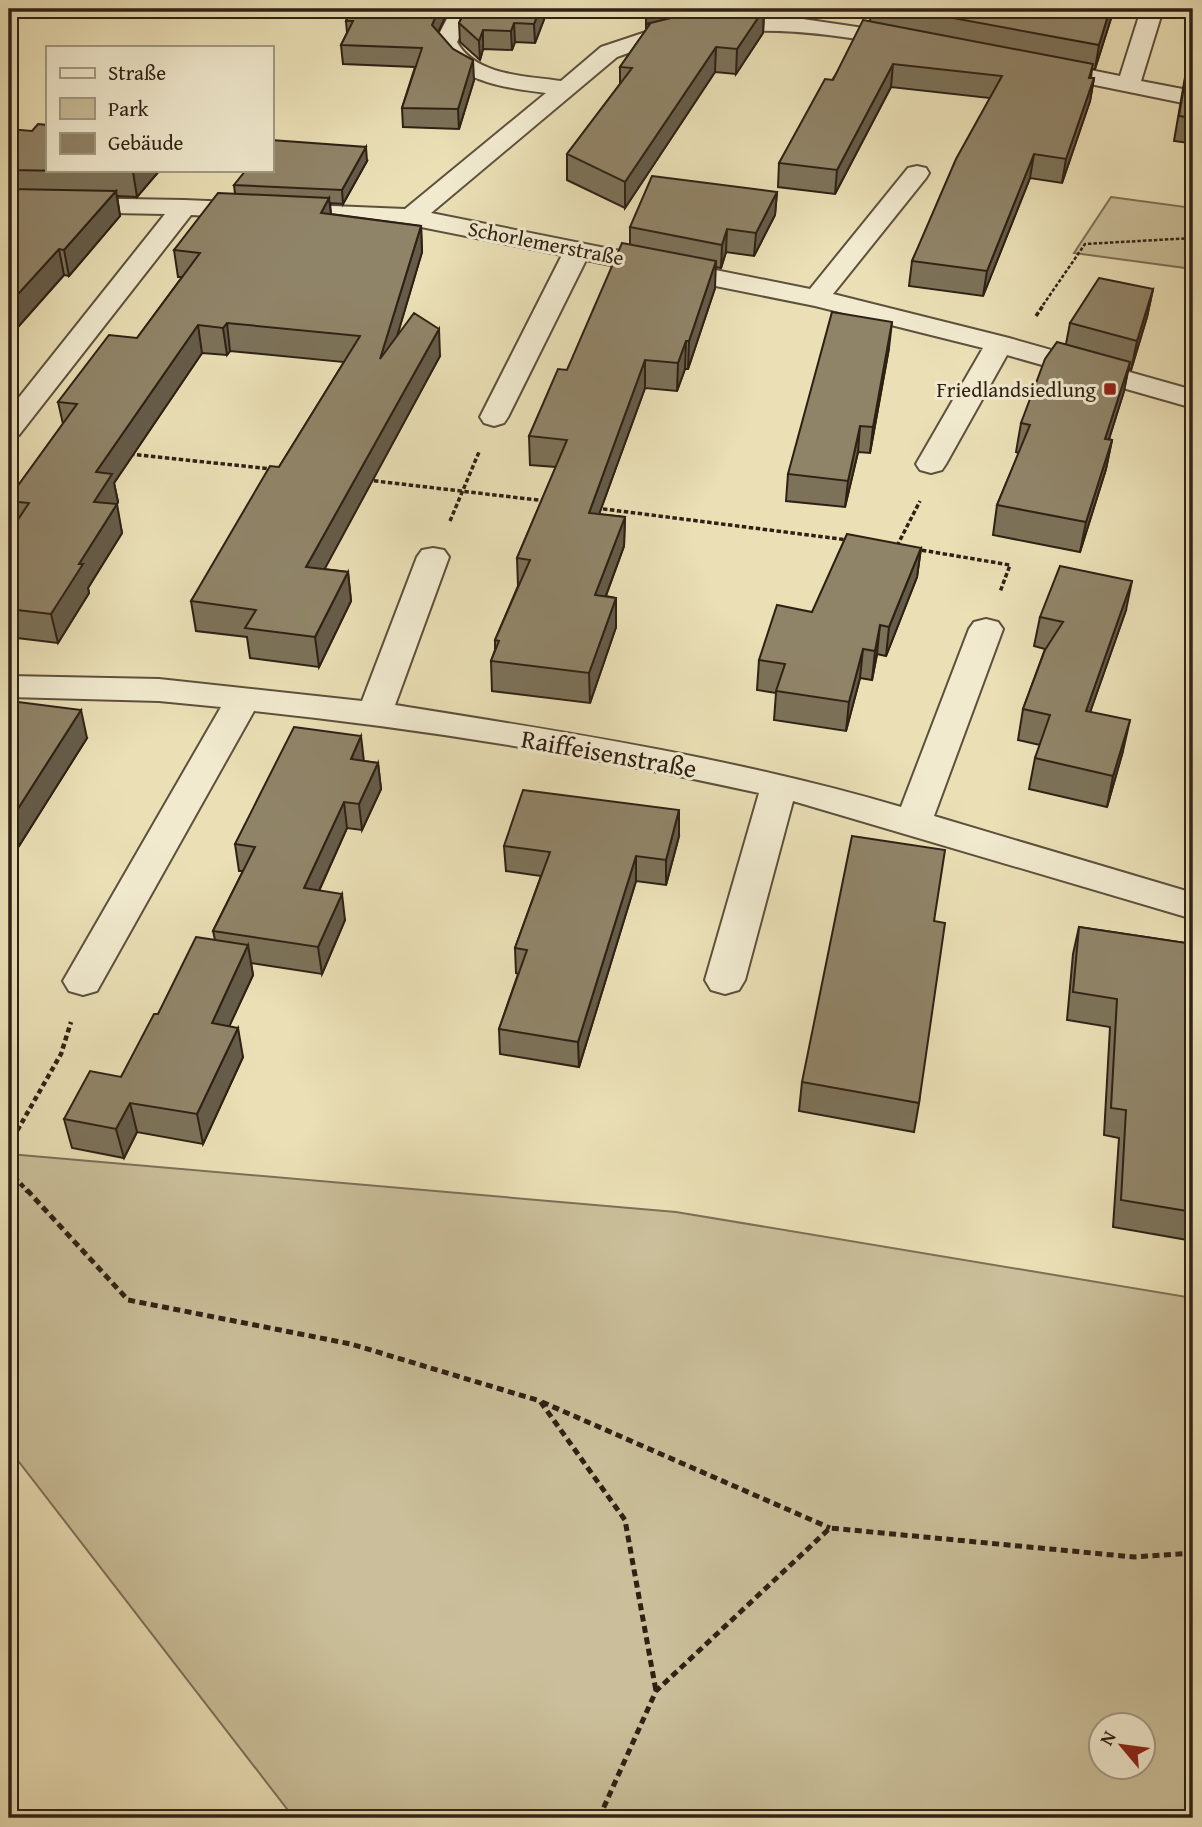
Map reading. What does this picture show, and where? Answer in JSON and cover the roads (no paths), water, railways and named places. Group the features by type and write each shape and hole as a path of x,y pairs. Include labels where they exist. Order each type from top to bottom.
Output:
{"street":[{"path":"462,9 446,42 450,55 467,68 511,80 563,88"},
{"path":"1129,84 1150,16"},
{"path":"411,217 609,52 645,37 691,27 744,23 806,25 930,45"},
{"path":"1019,62 1193,98"},
{"path":"816,298 917,173"},
{"name":"Schorlemerstraße","path":"9,204 184,207 411,217 816,298 1007,346 1193,399"},
{"path":"9,429 184,207"},
{"path":"494,417 578,249"},
{"path":"931,464 1007,346"},
{"path":"374,713 433,557"},
{"path":"913,822 986,629"},
{"name":"Raiffeisenstraße","path":"9,685 159,690 374,713 644,756 817,794 1193,906"},
{"path":"83,981 243,699"},
{"path":"725,980 779,786"}],"place":[{"name":"Friedlandsiedlung","path":"1110,389"}]}
